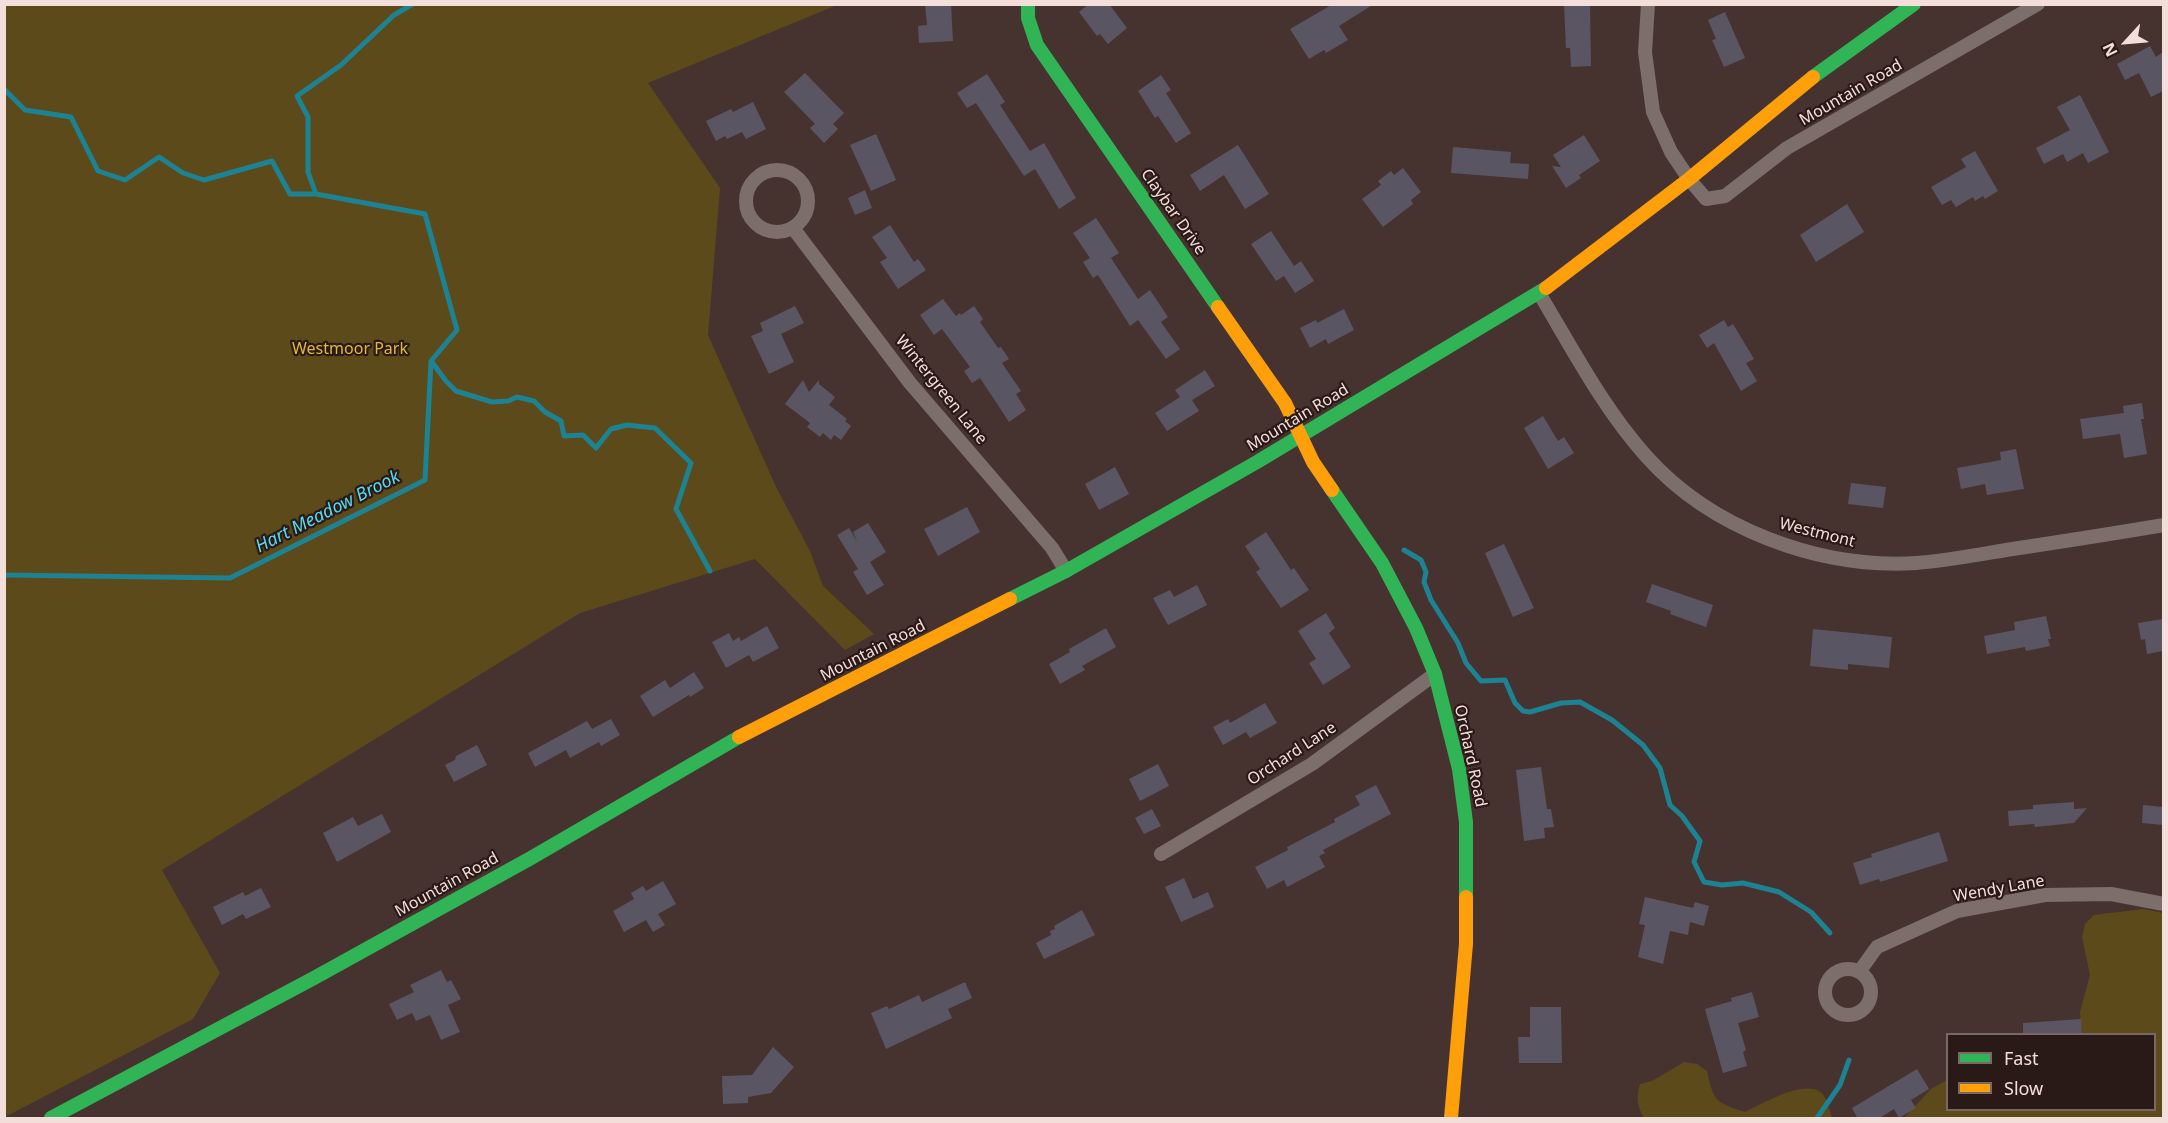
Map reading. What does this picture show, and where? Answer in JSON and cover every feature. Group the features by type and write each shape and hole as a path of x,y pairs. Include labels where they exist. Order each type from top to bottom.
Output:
{"main road":[{"name":"Claybar Drive","path":"1028,4 1028,18 1037,45 1285,403 1301,436"},
{"name":"Mountain Road","path":"51,1119 510,869 728,743 1066,571 1301,436 1539,293 1689,179 1815,75 1914,4"},
{"name":"Orchard Road","path":"1301,436 1313,462 1394,583 1416,628 1435,674 1459,769 1466,822 1467,944 1451,1119"}],"street":[{"path":"1648,4 1645,52 1653,112 1671,152 1689,179"},
{"name":"Mountain Road","path":"1689,179 1706,199 1725,196 1787,148 2038,4"},
{"path":"774,169 785,170 795,175 802,183 808,200 806,211 801,221 793,228 776,232 766,230 756,225 749,216 745,201 747,190 760,174 774,169"},
{"name":"Wintergreen Lane","path":"793,228 910,382 1052,548 1066,571"},
{"name":"Westmont","path":"1539,293 1595,387 1646,457 1676,485 1712,512 1787,546 1851,560 1916,563 2163,525"},
{"name":"Orchard Lane","path":"1161,854 1312,764 1435,674"},
{"name":"Wendy Lane","path":"1860,972 1877,947 1957,911 2045,895 2111,894 2163,904"}],"green space":[{"name":"Westmoor Park","path":"4,5 837,5 648,83 720,188 708,335 777,489 810,551 823,586 874,634 845,650 755,559 580,613 162,870 220,973 193,1019 5,1117"},
{"path":"2143,909 2163,913 2163,1118 1904,1118 1931,1089 1946,1081 1946,1111 2156,1111 2156,1033 2082,1033 2080,1012 2090,975 2082,937 2085,924 2094,915"},
{"path":"1684,1062 1697,1064 1707,1071 1714,1095 1722,1103 1735,1109 1745,1112 1786,1093 1808,1089 1817,1090 1824,1096 1832,1118 1644,1118 1638,1101 1640,1084 1652,1081"}],"building":[{"path":"925,4 951,4 953,41 919,43 918,26 927,25"},
{"path":"1089,4 1109,4 1127,28 1108,44 1100,34 1097,36 1079,12"},
{"path":"1333,4 1374,4 1339,26 1348,40 1326,53 1324,50 1309,59 1290,29"},
{"path":"1564,4 1590,4 1591,66 1571,67 1570,48 1566,48"},
{"path":"1725,12 1745,58 1724,67 1712,40 1716,39 1708,20"},
{"path":"2150,46 2156,57 2163,52 2163,91 2151,97 2139,73 2125,80 2117,64"},
{"path":"805,73 844,113 833,124 838,129 824,143 810,128 815,124 784,92"},
{"path":"987,74 1005,102 1000,105 1030,151 1044,143 1076,198 1059,209 1035,169 1024,176 976,103 967,108 957,93"},
{"path":"1161,75 1171,90 1166,93 1191,133 1176,143 1158,116 1155,118 1138,91"},
{"path":"2080,95 2109,152 2088,163 2083,153 2067,162 2063,154 2044,164 2036,148 2070,130 2057,107"},
{"path":"753,102 766,129 746,139 742,132 716,141 706,121"},
{"path":"876,134 896,180 871,191 850,145"},
{"path":"1584,135 1600,161 1579,175 1581,178 1566,188 1552,166 1561,167 1553,155"},
{"path":"1238,145 1269,194 1245,209 1224,175 1200,191 1190,175"},
{"path":"1453,147 1511,152 1510,163 1529,164 1528,179 1451,173"},
{"path":"1975,151 1998,191 1985,199 1983,196 1975,201 1973,197 1956,207 1951,200 1942,205 1931,187 1966,167 1961,159"},
{"path":"1403,168 1421,192 1411,200 1413,204 1383,227 1362,199 1381,185 1378,181 1391,171 1394,175"},
{"path":"865,190 872,208 855,215 848,198"},
{"path":"1847,204 1864,232 1816,262 1800,235"},
{"path":"1096,218 1119,253 1111,258 1138,299 1150,290 1168,317 1161,322 1180,349 1166,359 1138,320 1130,326 1098,275 1093,278 1083,262 1090,258 1073,233"},
{"path":"890,225 914,262 918,259 926,270 898,289 880,262 887,258 872,237"},
{"path":"1271,231 1294,266 1301,261 1314,281 1295,293 1284,276 1276,281 1251,244"},
{"path":"943,299 956,316 974,306 983,319 980,322 998,348 1001,347 1009,359 1002,363 1021,391 1016,394 1026,410 1009,422 980,378 972,383 964,371 970,367 942,329 934,335 920,315"},
{"path":"795,306 804,323 781,334 794,362 769,374 751,336 763,331 760,323"},
{"path":"1344,309 1354,330 1328,344 1326,339 1310,348 1300,328 1316,320 1317,323"},
{"path":"1724,320 1728,327 1733,324 1754,359 1746,363 1757,381 1741,391 1714,343 1707,348 1699,335"},
{"path":"1205,370 1215,386 1192,400 1199,411 1167,431 1155,413 1180,397 1175,390"},
{"path":"803,380 809,392 819,380 819,384 835,397 829,405 847,419 845,421 851,426 841,440 834,435 831,440 823,433 820,437 807,427 810,423 785,404"},
{"path":"2142,403 2144,419 2141,419 2147,454 2124,458 2120,434 2083,439 2080,419 2124,413 2123,406"},
{"path":"1543,416 1558,441 1564,437 1574,453 1548,469 1524,428"},
{"path":"2016,449 2024,489 1987,495 1985,484 1961,489 1957,468 2001,460 2000,452"},
{"path":"1115,467 1129,494 1099,510 1085,484"},
{"path":"1851,483 1886,487 1883,508 1848,504"},
{"path":"967,507 980,532 938,556 924,529"},
{"path":"868,523 886,552 870,562 884,585 867,595 853,572 858,569 837,535 849,528 857,541 853,532"},
{"path":"1266,532 1291,570 1294,568 1309,590 1281,608 1256,572 1260,569 1245,546"},
{"path":"1504,544 1534,608 1513,617 1485,553"},
{"path":"1652,584 1713,605 1706,627 1670,614 1671,611 1646,602"},
{"path":"1197,585 1207,605 1168,625 1153,598 1170,590 1174,597"},
{"path":"1326,613 1335,628 1329,633 1351,667 1323,685 1309,663 1316,659 1298,631"},
{"path":"2046,616 2051,639 2048,639 2050,646 2026,651 2025,647 1987,654 1984,636 2015,630 2014,622"},
{"path":"2163,619 2163,651 2147,654 2145,639 2141,640 2138,623"},
{"path":"767,626 779,648 753,662 749,655 726,668 712,642 729,633 733,641 739,637 741,641"},
{"path":"1106,628 1116,647 1082,666 1085,670 1060,684 1049,664 1070,652 1069,649"},
{"path":"1813,629 1892,637 1889,668 1848,664 1848,670 1810,666"},
{"path":"694,672 704,688 653,717 640,696 665,680 670,688"},
{"path":"1265,703 1277,723 1250,738 1246,732 1223,745 1213,727 1228,719 1230,723"},
{"path":"611,719 620,735 601,746 599,742 570,758 566,750 535,767 528,753 587,721 592,729"},
{"path":"477,745 487,765 454,782 445,765 455,760 456,756"},
{"path":"1158,764 1169,786 1140,801 1129,779"},
{"path":"1541,767 1547,809 1551,809 1554,827 1544,828 1545,838 1524,841 1516,770"},
{"path":"1376,785 1391,814 1323,850 1325,853 1319,856 1325,867 1287,887 1284,880 1267,889 1255,867 1335,822 1334,819 1360,805 1355,796"},
{"path":"2074,802 2074,809 2087,808 2074,823 2035,827 2034,824 2009,826 2008,811 2033,809 2033,805"},
{"path":"2143,805 2163,807 2163,825 2142,823"},
{"path":"1152,809 1161,826 1144,834 1135,818"},
{"path":"382,814 391,832 337,862 323,833 353,817 358,826"},
{"path":"1939,832 1948,861 1880,882 1879,879 1860,885 1853,863 1872,857 1871,854"},
{"path":"1184,878 1193,899 1208,892 1214,907 1181,922 1165,887"},
{"path":"663,881 676,904 658,914 665,925 653,932 646,920 624,932 613,911 634,899 631,893 643,886 646,891"},
{"path":"261,888 271,907 246,919 243,914 222,925 213,907 243,892 245,896"},
{"path":"1645,897 1693,908 1695,902 1709,906 1704,926 1690,922 1688,935 1670,931 1663,964 1638,957 1645,925 1639,924"},
{"path":"1082,910 1095,935 1044,959 1036,943 1051,935 1050,931 1055,929 1054,926"},
{"path":"441,970 447,982 451,980 461,999 448,1005 460,1032 441,1040 430,1015 416,1021 412,1013 397,1020 389,1004 414,992 410,985"},
{"path":"965,982 972,998 948,1009 952,1018 886,1049 871,1013 887,1006 889,1009 919,995 922,1002"},
{"path":"1752,992 1759,1017 1738,1023 1746,1050 1743,1052 1747,1066 1723,1073 1705,1009"},
{"path":"1530,1007 1561,1007 1562,1063 1519,1063 1518,1037 1530,1037"},
{"path":"2081,1019 2082,1033 2023,1033 2023,1023"},
{"path":"773,1047 794,1067 771,1093 748,1097 748,1103 723,1104 722,1076 752,1075"},
{"path":"1917,1069 1929,1089 1911,1100 1916,1108 1899,1118 1894,1109 1878,1119 1858,1119 1852,1108"}],"waterway":[{"path":"316,194 308,172 308,117 297,96 341,65 394,15 413,4"},
{"name":"Hart Meadow Brook","path":"4,89 25,110 71,117 98,171 125,180 159,157 183,173 204,180 272,161 290,194 316,194 425,214 457,330 431,361 425,480 230,578 4,575"},
{"path":"432,362 456,391 492,402 508,401 517,397 534,401 545,412 561,421 564,436 583,435 596,448 611,429 627,425 655,428 691,463 676,509 710,571"},
{"path":"1404,550 1421,560 1426,572 1424,582 1431,600 1458,643 1466,663 1481,681 1505,680 1515,703 1523,711 1530,712 1561,703 1580,702 1612,720 1643,745 1660,768 1670,805 1682,816 1700,841 1694,862 1704,882 1722,885 1743,883 1779,892 1811,912 1830,933"},
{"path":"1817,1118 1840,1085 1849,1060"}],"traffic: fast":[{"path":"1028,4 1028,18 1037,45 1218,307"},
{"path":"1813,77 1914,4"},
{"path":"1010,599 1066,571 1257,462 1546,288"},
{"path":"1332,490 1382,563 1416,628 1435,674 1459,769 1466,822 1466,897"},
{"path":"51,1118 314,978 531,858 739,737"}],"traffic: slow":[{"path":"1546,288 1689,179 1813,77"},
{"path":"1218,307 1285,403 1313,462 1332,490"},
{"path":"739,737 1010,599"},
{"path":"1451,1118 1466,944 1466,897"}]}
